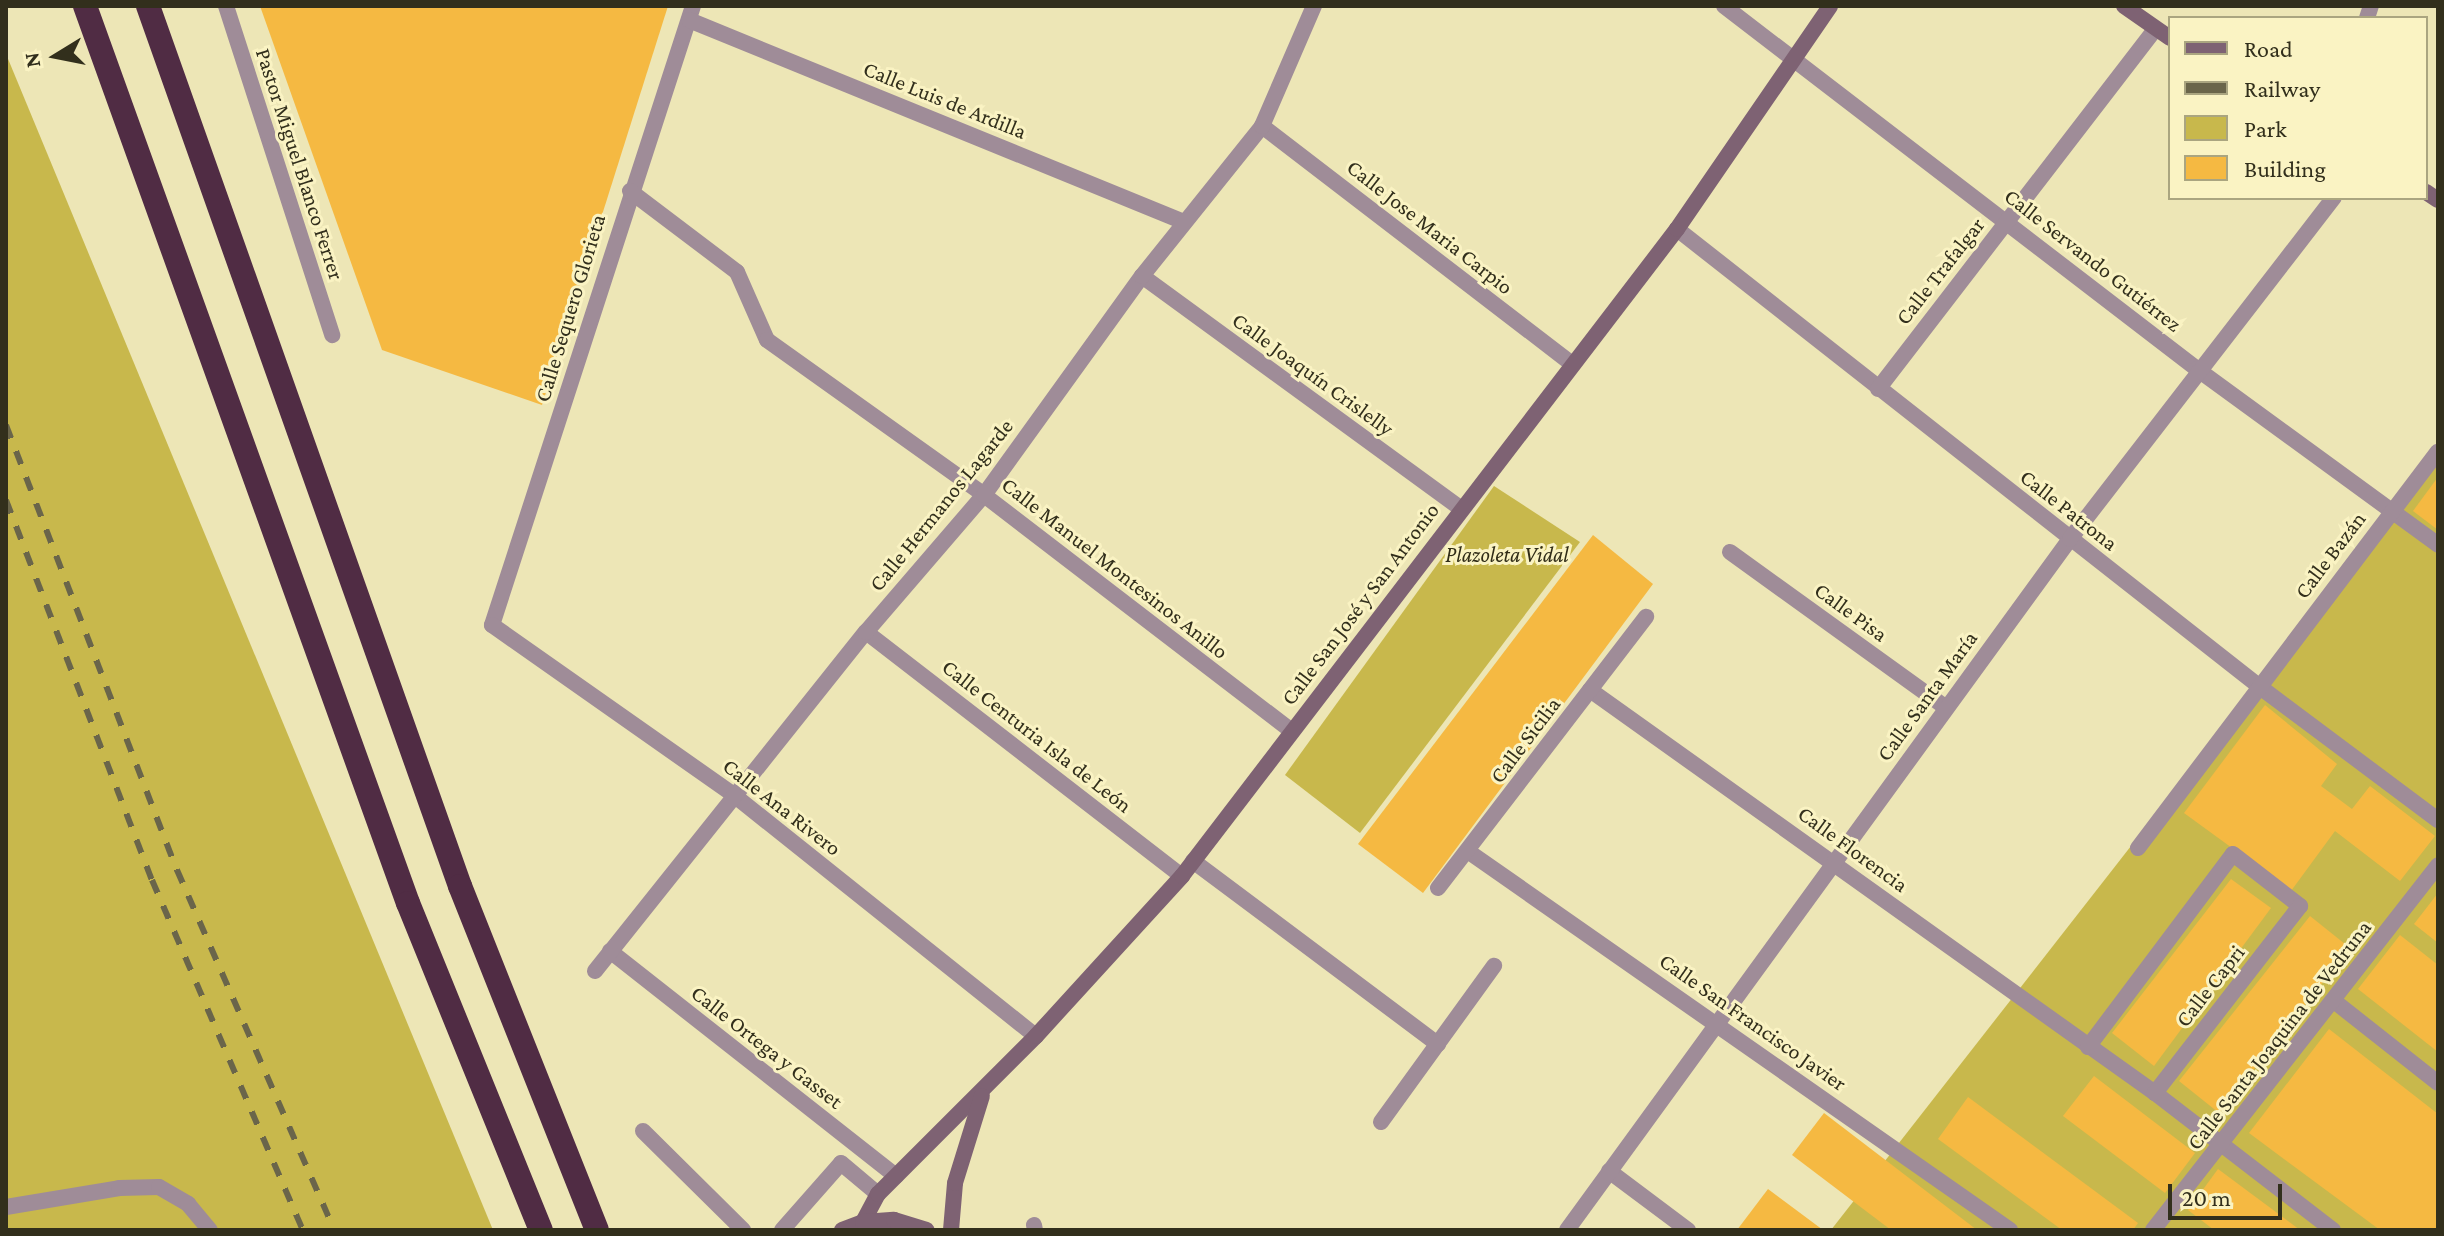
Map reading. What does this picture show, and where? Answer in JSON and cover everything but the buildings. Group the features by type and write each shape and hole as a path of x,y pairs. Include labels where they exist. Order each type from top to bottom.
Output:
{"highway":[{"path":"85,6 408,903 541,1230"},
{"path":"148,6 460,886 597,1230"}],"street":[{"name":"Pastor Miguel Blanco Ferrer","path":"226,6 332,335"},
{"name":"Calle Hermanos Lagarde","path":"595,971 866,632 984,495 1142,276 1262,126 1314,6"},
{"name":"Calle Servando Gutiérrez","path":"1724,6 2197,369 2393,509 2438,545"},
{"name":"Calle San José y San Antonio","path":"951,1230 955,1183 983,1091 1182,876 1459,507 1677,229 1830,6"},
{"path":"2124,6 2162,33"},
{"name":"Calle Sequero Glorieta","path":"492,625 630,191 691,13"},
{"name":"Calle Luis de Ardilla","path":"691,13 1184,222"},
{"name":"Calle Trafalgar","path":"1878,389 2007,221 2162,33"},
{"name":"Calle Jose Maria Carpio","path":"1262,126 1571,363"},
{"name":"Calle Manuel Montesinos Anillo","path":"630,191 737,272 767,340 984,495 1292,731"},
{"name":"Calle Santa María","path":"1567,1230 1715,1022 2070,539 2197,369 2332,200"},
{"name":"Calle Patrona","path":"1677,229 2260,687 2438,820"},
{"name":"Calle Joaquín Crislelly","path":"1142,276 1459,507"},
{"name":"Calle Bazán","path":"2138,848 2438,452"},
{"name":"Calle Pisa","path":"1730,552 1946,708"},
{"name":"Calle Sicilia","path":"1438,888 1469,852 1646,617"},
{"name":"Calle Ana Rivero","path":"492,625 735,796 1036,1036"},
{"name":"Calle Centuria Isla de León","path":"866,632 1182,876"},
{"name":"Calle Florencia","path":"1590,690 2155,1093 2333,1230"},
{"name":"Calle San Francisco Javier","path":"1469,852 2010,1230"},
{"name":"Calle Capri","path":"2088,1047 2233,854 2300,906 2155,1093"},
{"path":"1193,861 1438,1044"},
{"name":"Calle Santa Joaquina de Vedruna","path":"2153,1230 2222,1147 2438,865"},
{"name":"Calle Ortega y Gasset","path":"610,951 896,1176"},
{"path":"1381,1122 1494,966"},
{"path":"2334,1001 2438,1083"},
{"path":"863,1222 878,1194 983,1091"},
{"path":"643,1131 743,1230"},
{"path":"782,1230 841,1163 878,1194"},
{"path":"1609,1171 1688,1230"},
{"path":"6,1207 119,1188 159,1187 188,1204 210,1230"},
{"path":"842,1230 863,1222 894,1220 927,1230"}],"green space":[{"path":"6,54 493,1230 6,1230"},
{"path":"2438,453 2438,1230 1831,1230"},
{"name":"Plazoleta Vidal","path":"1494,486 1580,542 1360,833 1285,775"}],"railway":[{"path":"6,425 177,870 334,1230"},
{"path":"6,500 152,880 303,1230"}]}
